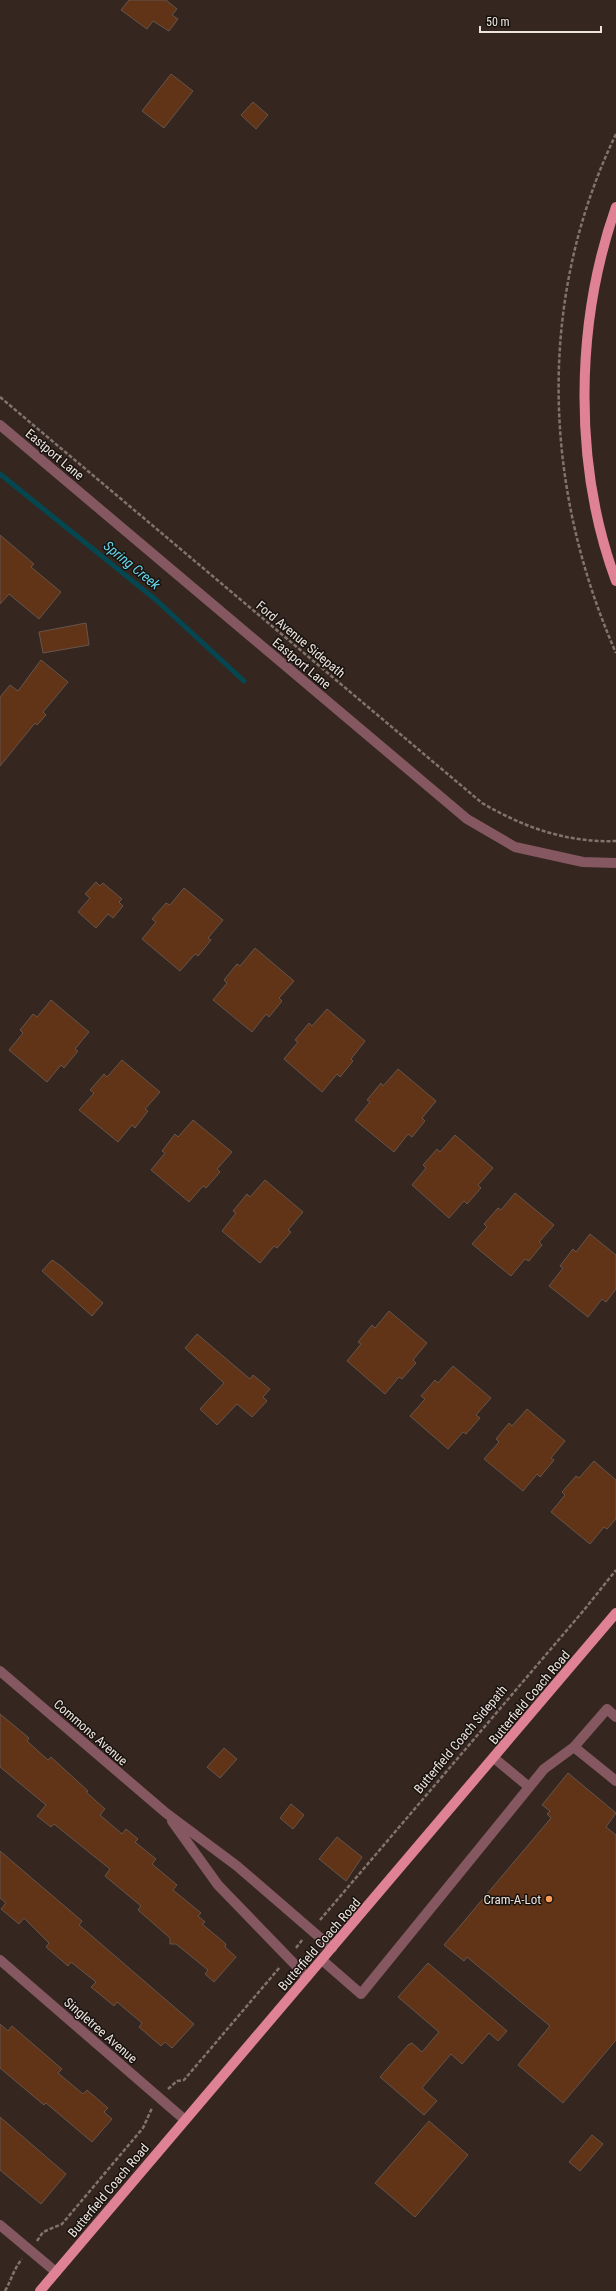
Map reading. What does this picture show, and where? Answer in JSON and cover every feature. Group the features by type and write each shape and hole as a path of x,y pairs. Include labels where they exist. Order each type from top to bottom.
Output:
{"main road":[{"path":"616,207 596,280 587,338 584,396 588,454 597,514 616,581"},
{"name":"Butterfield Coach Road","path":"40,2291 615,1617"}],"street":[{"name":"Eastport Lane","path":"0,425 467,819 515,847 583,862 616,863"},
{"name":"Commons Avenue","path":"0,1671 166,1813 237,1866 332,1948"},
{"path":"322,1960 361,1994 544,1769 574,1747 607,1709 616,1718"},
{"path":"574,1747 616,1781"},
{"path":"494,1758 529,1787"},
{"name":"Commons Avenue","path":"166,1813 218,1885 307,1977"},
{"name":"Singletree Avenue","path":"0,1960 185,2120"},
{"path":"0,2225 56,2272"}],"path":[{"name":"Ford Avenue Sidepath","path":"0,397 482,803 532,828 572,839 616,841"},
{"name":"Butterfield Coach Sidepath","path":"320,1920 584,1610 616,1570"},
{"path":"294,1951 305,1937"},
{"path":"172,2085 184,2080 280,1967"},
{"path":"43,2232 62,2224 144,2128 149,2112"},
{"path":"5,2291 10,2283 13,2270"}],"building":[{"path":"129,0 166,0 177,9 172,15 178,19 169,31 153,21 147,29 121,10"},
{"path":"171,74 193,91 164,128 142,111"},
{"path":"253,102 268,115 256,129 241,115"},
{"path":"0,535 34,564 31,567 61,592 39,619 9,594 0,604"},
{"path":"86,623 89,645 43,653 39,632"},
{"path":"41,660 68,682 43,712 46,715 37,725 35,723 0,766 0,697 10,685 18,691"},
{"path":"96,882 100,886 103,883 122,899 119,902 123,906 113,918 108,914 96,928 78,912 90,898 85,894"},
{"path":"184,888 223,920 208,938 211,940 198,956 195,954 180,971 142,939 156,922 152,919 166,903 170,905"},
{"path":"255,948 294,981 279,998 282,1001 269,1017 266,1014 252,1032 213,1000 227,983 224,980 237,964 240,966"},
{"path":"51,1000 89,1032 75,1049 78,1051 64,1068 61,1065 47,1082 9,1050 23,1033 20,1030 33,1014 37,1017"},
{"path":"327,1009 365,1041 351,1059 353,1061 340,1077 337,1074 322,1092 284,1059 298,1042 295,1040 309,1023 312,1026"},
{"path":"122,1060 160,1092 145,1109 148,1111 135,1128 132,1125 118,1142 79,1110 94,1093 90,1090 104,1074 107,1077"},
{"path":"398,1069 436,1101 422,1118 425,1121 412,1137 408,1134 394,1152 355,1120 370,1102 367,1100 381,1083 383,1086"},
{"path":"193,1120 232,1152 217,1169 220,1172 206,1188 203,1186 189,1202 151,1170 165,1153 162,1151 175,1134 178,1137"},
{"path":"455,1135 493,1168 478,1185 481,1188 467,1204 464,1201 449,1218 412,1185 426,1168 423,1165 437,1149 440,1152"},
{"path":"265,1180 303,1212 288,1230 291,1232 277,1248 274,1246 260,1263 222,1231 236,1213 233,1211 247,1194 250,1197"},
{"path":"515,1193 554,1225 539,1242 542,1245 529,1261 525,1259 511,1276 472,1244 487,1227 484,1224 498,1208 501,1210"},
{"path":"590,1234 616,1255 616,1289 606,1302 602,1299 588,1317 549,1286 563,1268 560,1266 573,1249 576,1252"},
{"path":"52,1260 61,1266 103,1303 92,1316 42,1271"},
{"path":"389,1311 427,1343 413,1360 416,1363 402,1379 399,1377 385,1394 347,1361 361,1344 358,1342 372,1325 375,1328"},
{"path":"197,1334 250,1379 253,1375 270,1389 263,1397 267,1401 252,1417 237,1404 217,1425 200,1409 224,1383 185,1348"},
{"path":"453,1366 491,1398 476,1415 480,1418 466,1434 463,1432 448,1449 410,1416 425,1399 421,1396 435,1380 438,1383"},
{"path":"527,1409 565,1441 551,1458 554,1460 540,1477 537,1474 523,1491 484,1459 499,1442 496,1439 509,1423 512,1426"},
{"path":"594,1461 616,1480 616,1519 607,1529 604,1527 590,1544 551,1512 565,1495 562,1492 576,1476 579,1478"},
{"path":"0,1714 29,1738 27,1741 48,1760 51,1757 88,1791 86,1792 105,1809 100,1815 122,1834 126,1829 138,1839 135,1842 156,1859 152,1864 177,1885 173,1890 201,1913 198,1916 205,1922 202,1924 226,1944 225,1947 236,1957 214,1982 205,1974 208,1970 176,1944 170,1944 170,1938 138,1910 141,1906 105,1876 110,1869 54,1824 51,1827 37,1816 46,1805 0,1767"},
{"path":"224,1748 237,1759 220,1778 207,1767"},
{"name":"Cram-A-Lot","path":"568,1773 616,1813 606,1827 616,1835 616,2040 563,2103 518,2065 550,2026 467,1957 464,1961 444,1945 551,1818 547,1814 550,1811 542,1805"},
{"path":"291,1804 304,1815 293,1829 280,1818"},
{"path":"337,1837 362,1857 346,1881 319,1859"},
{"path":"0,1851 82,1921 79,1925 194,2024 172,2048 165,2042 161,2046 139,2027 142,2023 117,2002 114,2006 91,1987 96,1982 71,1962 68,1966 46,1947 49,1943 24,1918 19,1924 1,1909 6,1903 0,1898"},
{"path":"428,1963 507,2031 498,2041 489,2033 462,2064 451,2054 422,2088 437,2101 424,2115 380,2077 408,2045 412,2043 422,2052 439,2032 398,1997"},
{"path":"0,2024 8,2031 12,2026 62,2069 58,2073 83,2094 87,2090 108,2108 104,2112 112,2119 92,2142 46,2103 44,2105 0,2068"},
{"path":"0,2117 66,2174 41,2204 0,2170"},
{"path":"429,2121 468,2155 415,2217 375,2183"},
{"path":"592,2135 603,2144 580,2171 569,2162"}],"waterway":[{"name":"Spring Creek","path":"0,474 155,599 244,681"}],"place":[{"name":"Cram-A-Lot","path":"549,1899"}]}
